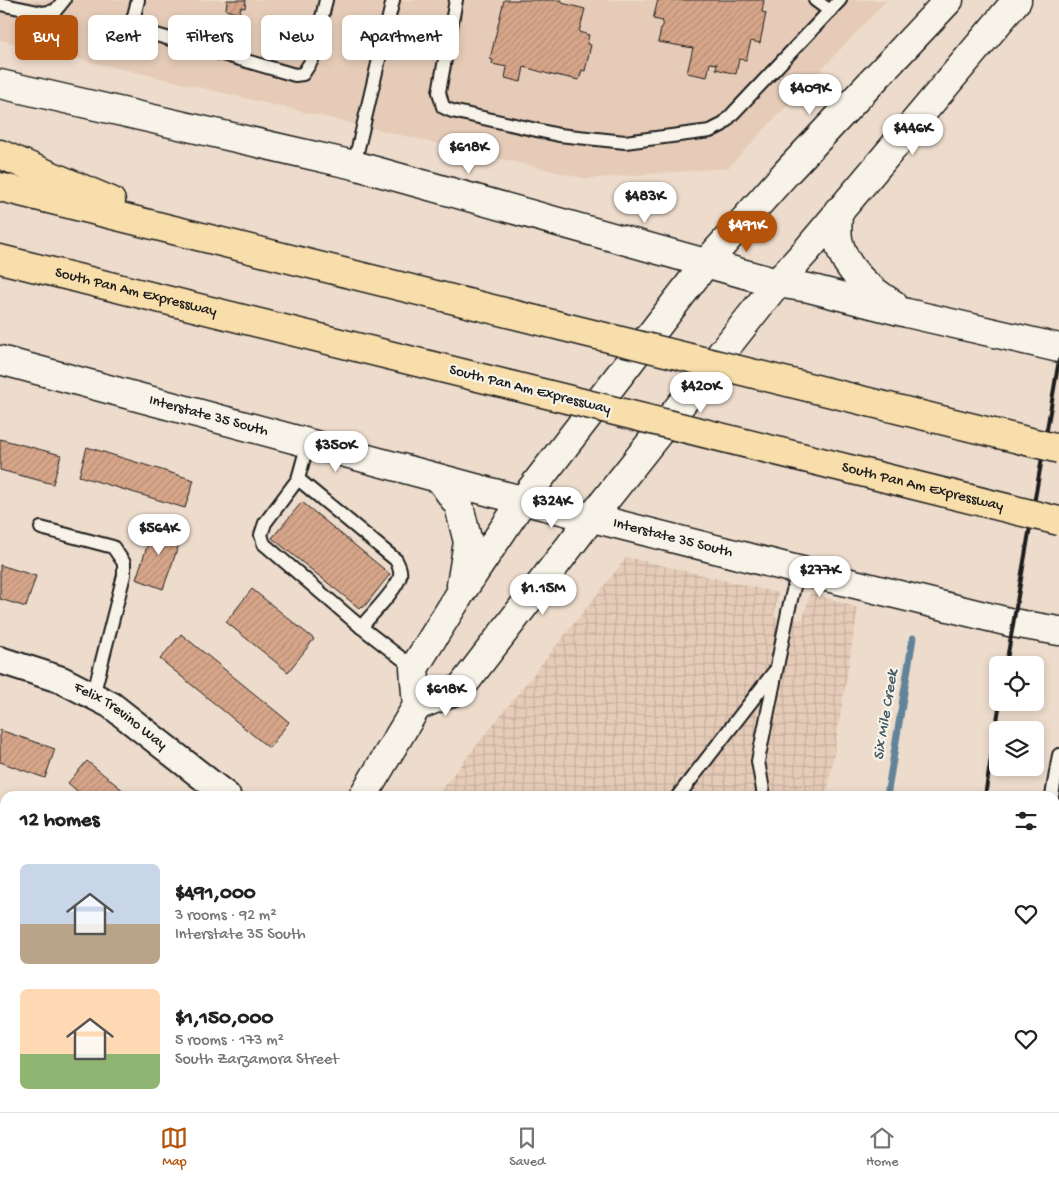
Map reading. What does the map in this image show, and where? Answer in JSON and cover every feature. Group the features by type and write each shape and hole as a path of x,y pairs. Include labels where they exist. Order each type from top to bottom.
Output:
{"highway":[{"path":"0,154 181,232"},
{"path":"0,187 1059,449"},
{"name":"South Pan Am Expressway","path":"0,259 1059,521"}],"main road":[{"path":"366,791 417,706 414,668 460,594 523,500 706,263 780,180 949,0"},
{"path":"417,706 460,689 777,283 1018,0"},
{"path":"0,84 354,166 777,283 809,288 1059,348"},
{"path":"838,211 838,242 849,266 872,290 907,313"},
{"name":"Interstate 35 South","path":"0,360 308,444 592,518 1013,623 1059,631"},
{"path":"440,479 458,506 468,542 460,594"}],"street":[{"name":"Felix Trevino Way","path":"0,660 62,680 118,710 221,791"}],"lane":[{"path":"0,4 43,13 55,11 64,0"},
{"path":"138,0 132,24 139,30 296,75 303,74 312,60 326,0"},
{"path":"354,166 392,0"},
{"path":"456,0 439,92 443,107 452,111 559,135 625,142 710,131 722,125 840,0"},
{"path":"816,0 830,11"},
{"path":"308,444 298,479 265,523 261,535 264,544 361,627 414,668"},
{"path":"298,479 396,560 400,568 400,577 395,585 361,627"},
{"path":"40,528 113,547 124,563 124,575 92,696"},
{"path":"763,791 758,761 798,570"},
{"path":"682,791 776,669"},
{"path":"1053,791 1059,755"}],"shaded area":[{"path":"0,0 887,0 728,168 586,179 78,59 78,15 15,15 15,44 0,40"},
{"path":"627,557 778,593 774,617 803,620 810,592 858,608 828,791 440,791"}],"building":[{"path":"227,0 246,0 245,8 241,7 239,14 226,10"},
{"path":"504,0 562,0 562,3 585,9 579,32 589,35 587,44 591,45 585,71 582,70 579,80 524,67 521,82 505,78 507,67 492,64 493,60 490,59"},
{"path":"658,0 764,0 762,12 766,13 760,43 751,41 746,60 739,59 736,74 716,69 717,64 710,63 707,77 687,73 693,48 658,42 663,21 653,19"},
{"path":"0,439 61,455 53,484 0,470"},
{"path":"87,447 194,480 185,508 79,476"},
{"path":"302,502 390,574 364,607 359,608 272,538"},
{"path":"155,523 183,533 163,589 136,579"},
{"path":"0,565 36,576 26,607 0,599"},
{"path":"252,589 314,639 288,672 226,622"},
{"path":"181,634 289,722 269,748 160,659"},
{"path":"0,730 55,749 45,778 0,762"},
{"path":"87,761 124,791 77,791 68,783"}],"waterway":[{"name":"Six Mile Creek","path":"888,791 913,638"}],"railway":[{"path":"1008,656 1059,360"},
{"path":"986,791 999,711"}]}
